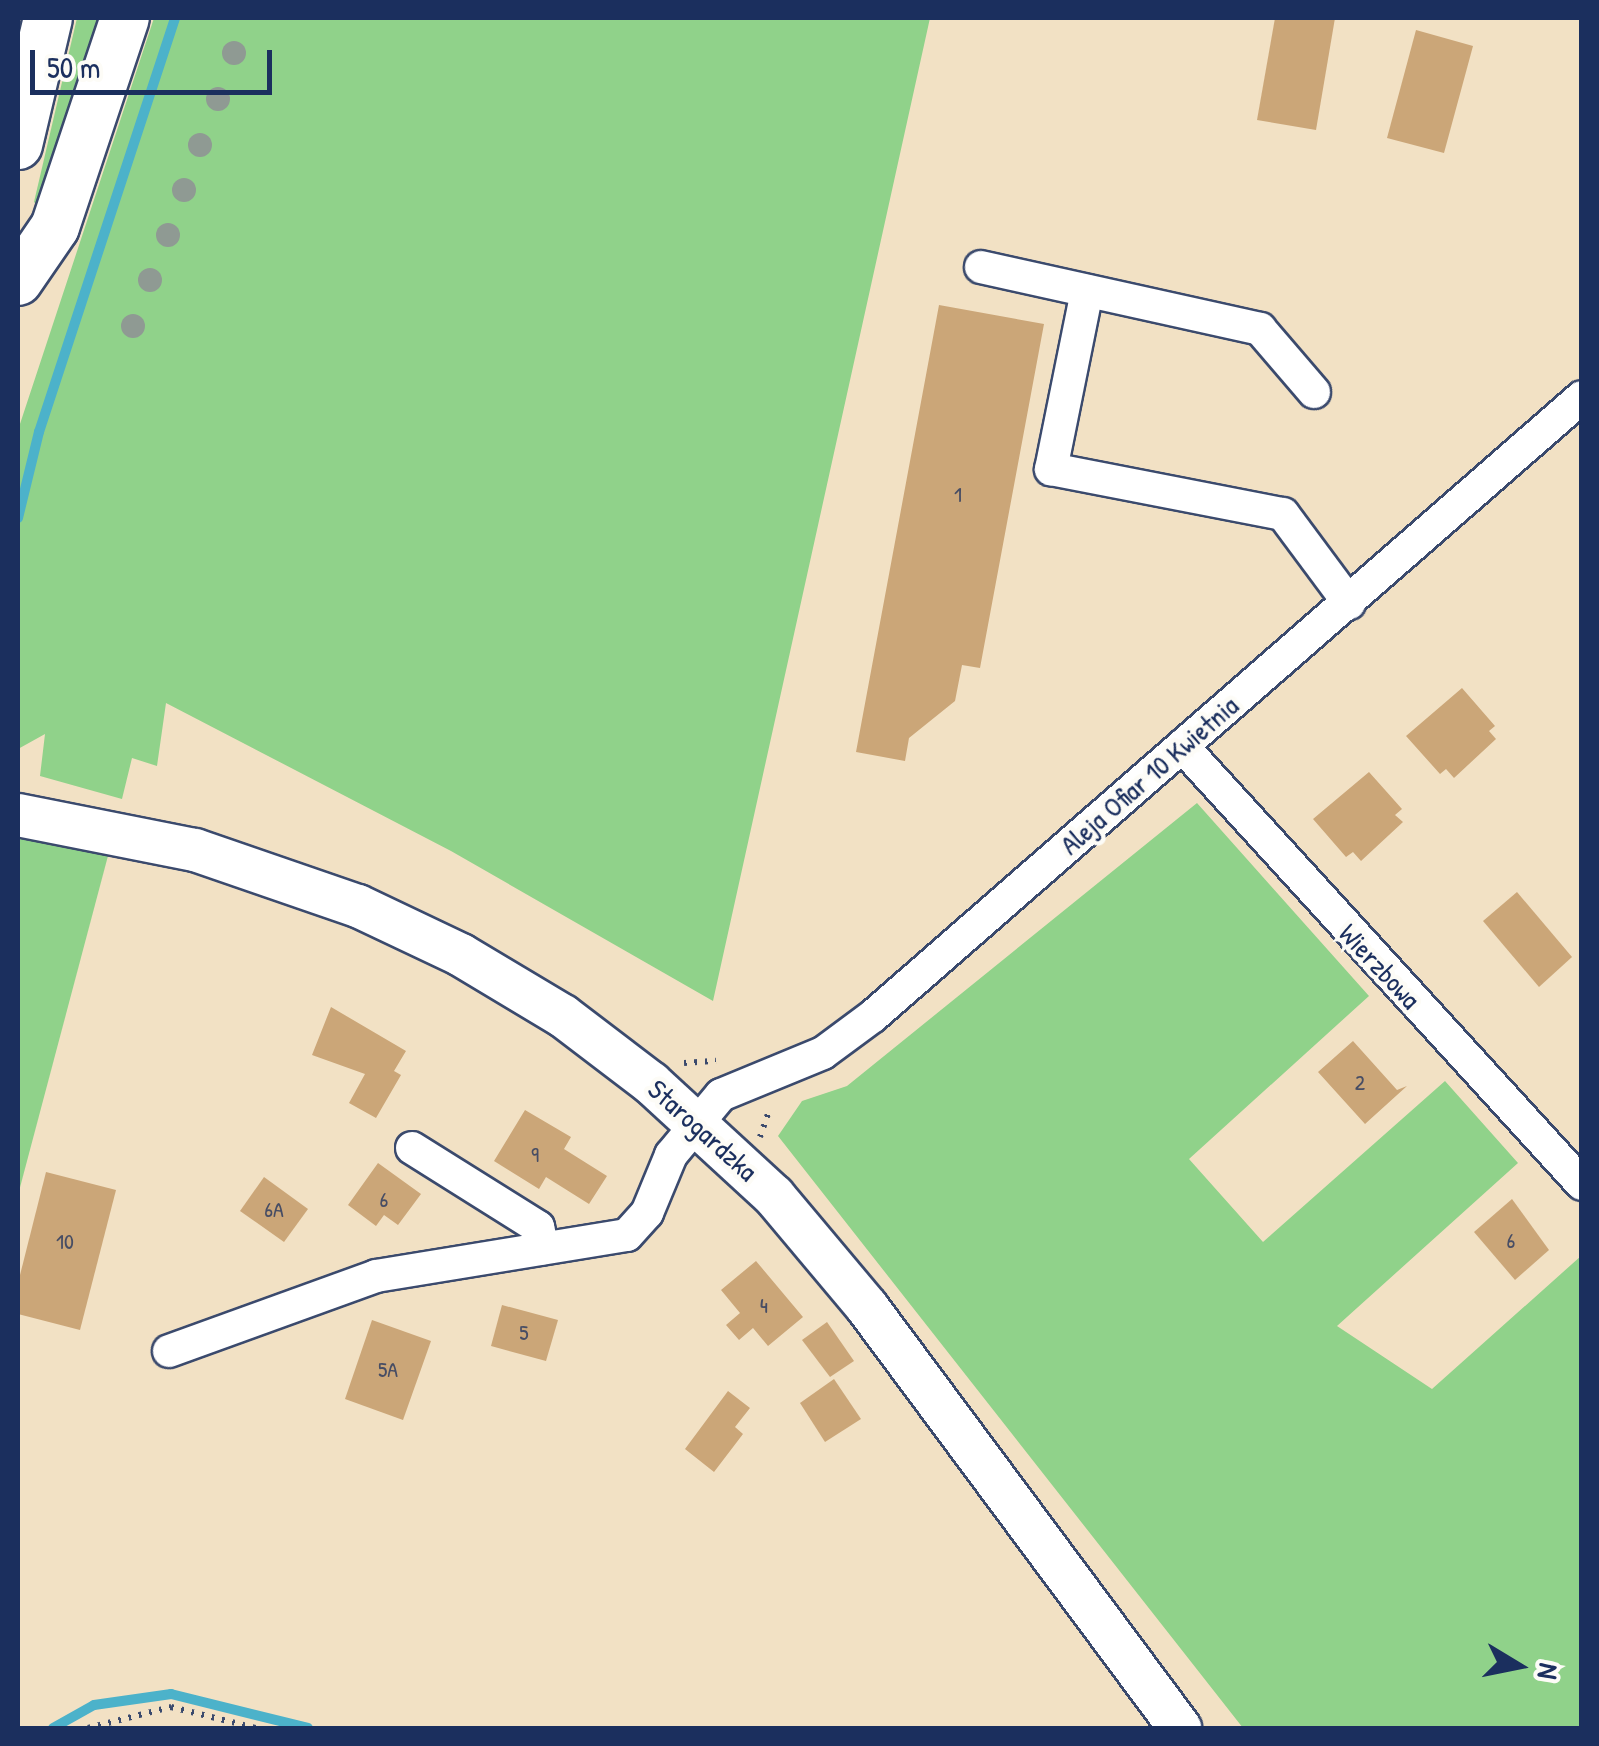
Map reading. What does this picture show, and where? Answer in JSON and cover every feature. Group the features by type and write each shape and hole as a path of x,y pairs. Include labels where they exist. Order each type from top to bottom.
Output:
{"highway":[{"path":"18,145 48,18"},
{"path":"18,281 55,227 124,18"}],"main road":[{"name":"Starogardzka","path":"18,815 195,850 358,906 461,954 563,1016 698,1124 774,1196 867,1306 1180,1728"}],"street":[{"path":"981,268 1260,330 1314,392"},
{"path":"1087,291 1051,469 1283,514 1349,603"},
{"name":"Aleja Ofiar 10 Kwietnia","path":"168,1351 376,1276 627,1235 647,1213 671,1155 721,1095 822,1052 873,1016 1582,397"},
{"name":"Wierzbowa","path":"1182,746 1582,1184"},
{"path":"412,1148 538,1227 543,1248"}],"path":[{"path":"88,1728 171,1707 256,1728"}],"green space":[{"path":"77,18 104,18 38,206 34,202"},
{"path":"154,18 930,18 713,1001 451,851 166,703 157,766 132,758 122,799 40,776 45,734 18,749 18,430"},
{"path":"1197,803 1369,996 1189,1159 1263,1242 1445,1081 1518,1163 1337,1326 1432,1389 1581,1256 1581,1728 1243,1728 778,1136 802,1101 847,1086"},
{"path":"18,836 109,852 18,1195"}],"building":[{"path":"1275,18 1335,18 1316,130 1257,120"},
{"path":"1416,30 1473,46 1444,153 1387,138"},
{"path":"939,305 1044,324 980,668 962,665 955,701 909,738 905,761 856,752"},
{"path":"1462,688 1495,726 1489,731 1496,739 1454,778 1446,769 1440,774 1406,736"},
{"path":"1369,772 1402,809 1395,815 1403,822 1361,861 1353,852 1346,857 1313,819"},
{"path":"1517,892 1572,957 1539,987 1483,921"},
{"path":"331,1007 406,1051 394,1071 401,1075 376,1118 349,1103 365,1074 312,1055"},
{"path":"1353,1041 1397,1090 1407,1086 1365,1124 1318,1072"},
{"path":"525,1110 571,1137 564,1149 607,1176 589,1204 546,1177 539,1189 494,1161"},
{"path":"378,1163 421,1194 398,1225 384,1215 376,1226 348,1205"},
{"path":"46,1172 116,1190 80,1330 18,1314 18,1283"},
{"path":"264,1177 308,1209 284,1242 240,1211"},
{"path":"1512,1199 1549,1250 1515,1280 1474,1232"},
{"path":"756,1261 803,1317 768,1346 753,1328 739,1340 726,1325 740,1313 721,1290"},
{"path":"502,1305 558,1320 546,1361 491,1346"},
{"path":"372,1320 431,1341 403,1420 345,1399"},
{"path":"827,1322 854,1361 830,1377 802,1340"},
{"path":"834,1379 861,1419 825,1442 800,1403"},
{"path":"728,1391 750,1408 735,1427 743,1434 714,1472 685,1449"}],"waterway":[{"path":"18,518 39,432 175,18"},
{"path":"53,1728 94,1705 171,1694 308,1728"}]}
